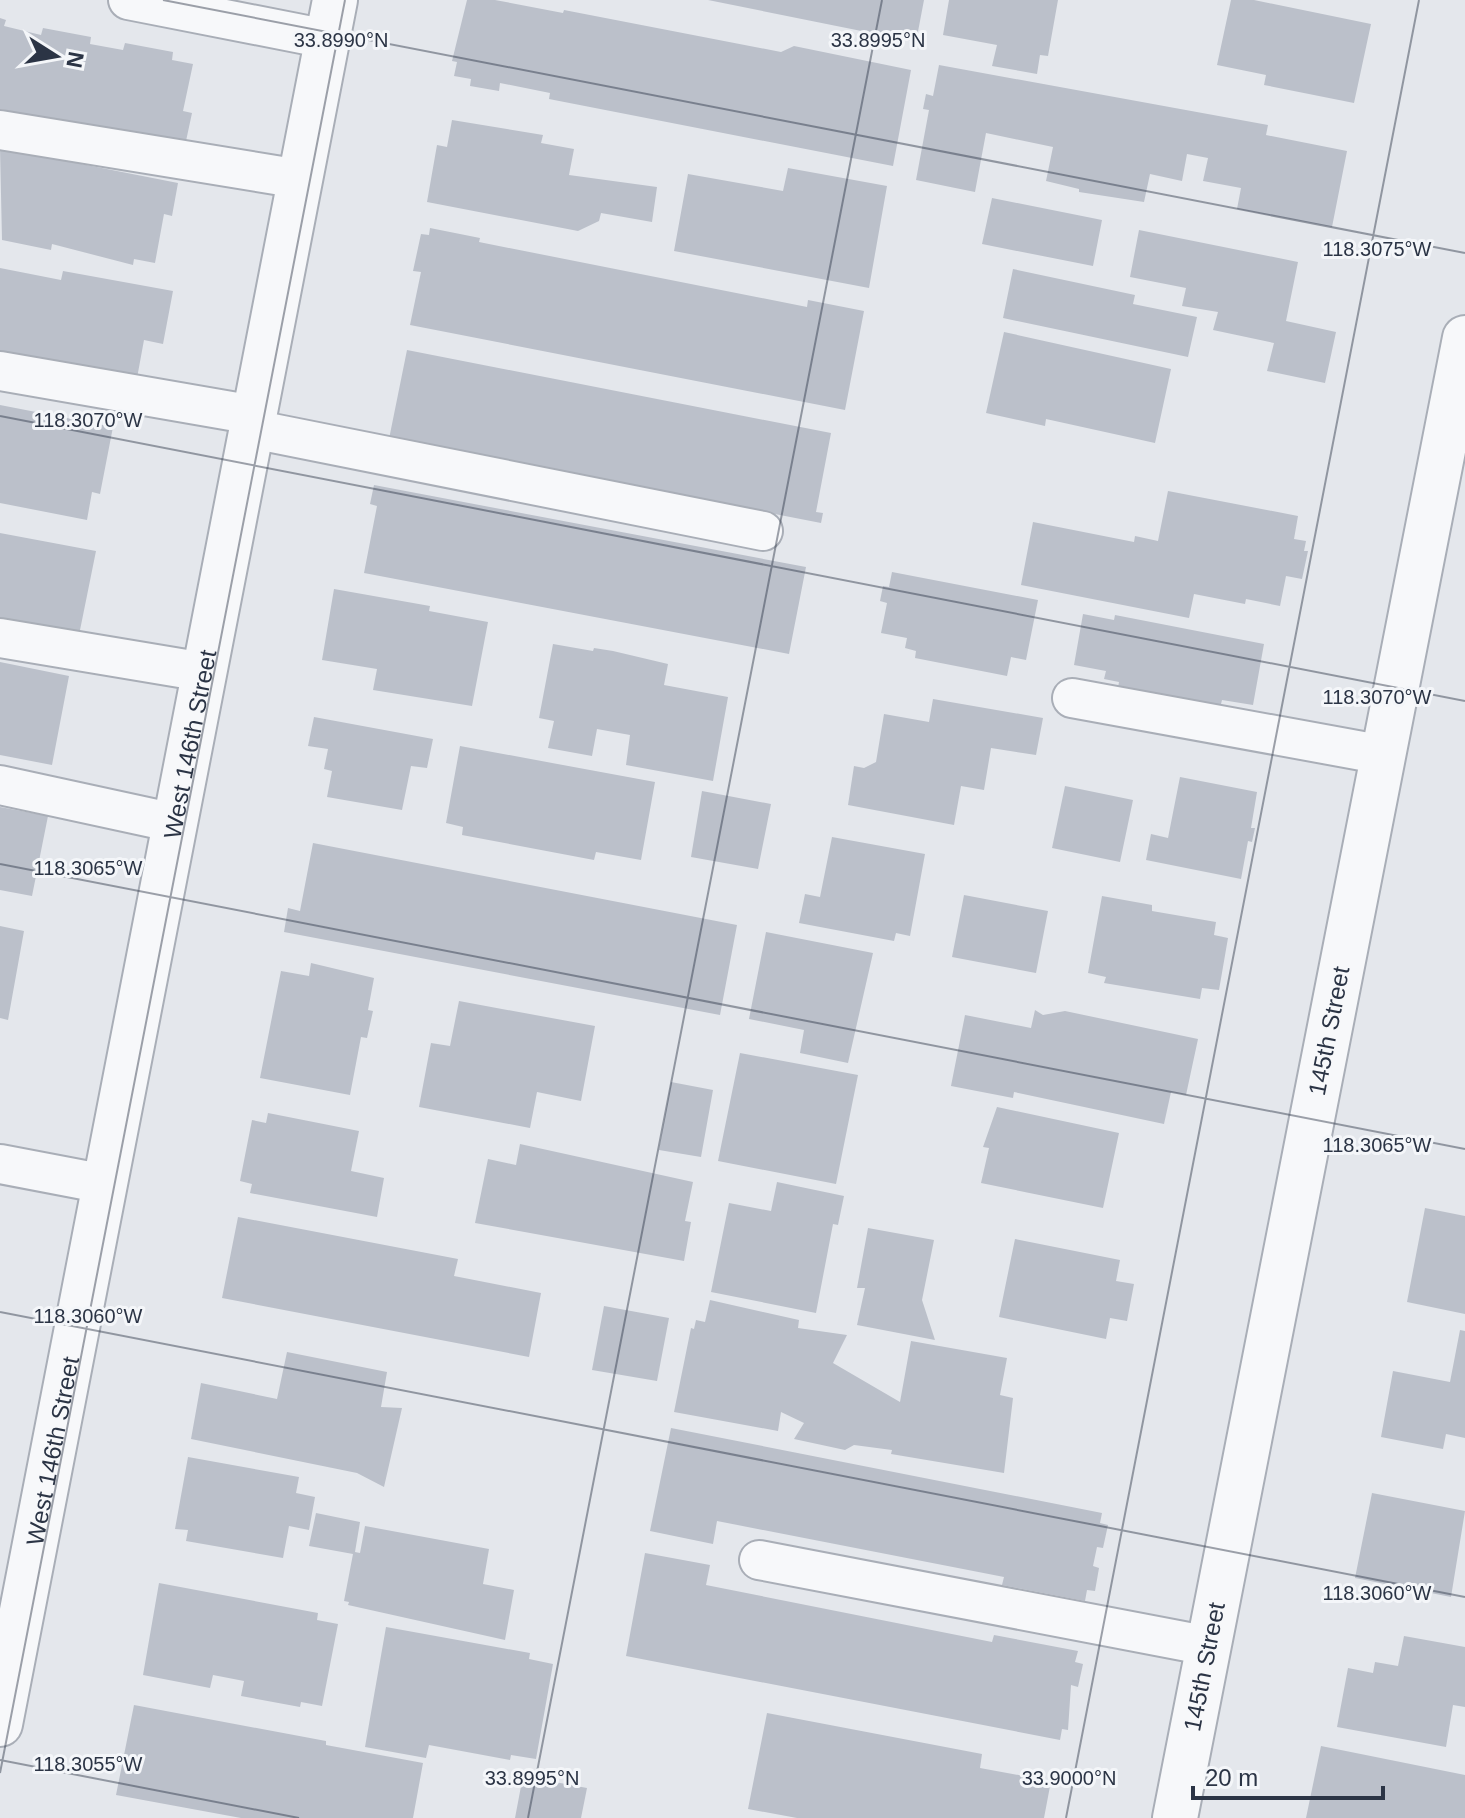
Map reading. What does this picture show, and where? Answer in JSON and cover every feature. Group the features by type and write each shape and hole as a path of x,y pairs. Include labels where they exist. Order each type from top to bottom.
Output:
{"street":[{"name":"West 146th Street","path":"3,1696 331,20"},
{"name":"145th Street","path":"1175,1818 1462,366"}],"lane":[{"path":"128,0 331,20"},
{"path":"0,130 300,179"},
{"path":"0,371 763,531"},
{"path":"0,638 204,672"},
{"path":"1072,698 1384,755"},
{"path":"0,785 175,823"},
{"path":"0,1164 105,1184"},
{"path":"759,1560 1209,1646"}],"building":[{"path":"467,0 495,0 563,13 564,10 781,52 794,46 911,70 893,166 549,99 550,93 500,83 499,91 470,86 471,79 454,76 457,62 452,61"},
{"path":"708,0 924,0 916,42"},
{"path":"949,0 1058,0 1048,56 1040,55 1037,74 992,66 997,45 943,35"},
{"path":"1231,0 1254,0 1371,24 1354,103 1264,85 1266,75 1217,65"},
{"path":"0,18 6,20 4,26 41,35 43,28 91,37 90,44 123,50 125,43 173,52 172,60 193,64 183,111 192,113 186,141 179,145 0,109"},
{"path":"939,65 1268,125 1266,135 1347,151 1332,227 1237,209 1241,188 1203,181 1208,158 1187,154 1182,181 1150,174 1144,202 1079,192 1079,189 1046,181 1053,147 986,133 975,192 916,180 929,110 923,109 926,94 933,96"},
{"path":"452,120 543,135 541,143 574,149 569,175 657,187 652,222 601,213 599,221 578,231 427,202 437,145 447,147"},
{"path":"0,148 178,183 172,216 164,214 155,263 134,259 133,265 52,244 51,250 2,240"},
{"path":"788,168 887,186 869,288 674,251 688,174 783,191"},
{"path":"992,198 1102,220 1093,266 982,244"},
{"path":"430,228 480,238 479,242 807,307 808,300 864,311 845,410 410,325 421,272 413,271 421,234 429,235"},
{"path":"1139,230 1298,262 1286,321 1336,332 1325,383 1267,371 1274,343 1213,330 1218,312 1182,306 1186,288 1130,277"},
{"path":"0,268 61,280 63,271 173,291 163,344 144,340 135,389 0,364"},
{"path":"1013,269 1135,295 1133,304 1197,317 1188,357 1003,318"},
{"path":"1004,332 1171,369 1155,443 1046,419 1045,426 986,413"},
{"path":"407,350 831,433 816,512 823,513 821,523 389,439"},
{"path":"0,405 113,427 100,494 92,492 87,520 0,503"},
{"path":"374,485 806,567 789,654 364,573 377,506 370,504"},
{"path":"1168,491 1298,516 1294,539 1306,541 1304,551 1308,551 1302,579 1286,576 1280,606 1246,599 1245,604 1194,594 1189,618 1021,585 1033,522 1134,542 1135,536 1158,541"},
{"path":"0,533 96,551 78,640 0,627"},
{"path":"892,572 1038,600 1026,660 1011,657 1007,676 915,658 916,651 905,648 907,638 881,633 887,603 880,601 883,586 889,587"},
{"path":"334,589 430,606 429,611 488,622 472,706 373,690 377,669 322,660"},
{"path":"1083,614 1114,620 1115,615 1264,644 1253,705 1222,700 1219,712 1116,698 1119,682 1104,679 1106,671 1074,665"},
{"path":"553,644 613,651 668,664 664,685 728,697 713,781 626,765 630,735 597,729 592,756 548,748 554,721 539,718"},
{"path":"0,662 69,676 52,765 0,755"},
{"path":"933,699 1043,718 1036,755 991,748 984,790 961,786 954,825 848,805 854,766 864,768 876,762 884,714 929,722"},
{"path":"314,717 433,739 427,768 411,766 402,810 327,797 332,771 324,769 328,749 308,746"},
{"path":"460,746 655,782 641,860 596,852 594,860 462,835 463,827 446,823"},
{"path":"1180,777 1257,792 1251,828 1255,828 1252,842 1248,841 1241,879 1146,860 1151,834 1168,838"},
{"path":"1065,786 1133,800 1120,862 1052,848"},
{"path":"702,791 771,804 758,869 691,857"},
{"path":"0,807 48,816 32,896 0,890"},
{"path":"832,837 925,854 910,936 896,933 894,941 799,923 805,894 820,897"},
{"path":"313,843 737,925 720,1015 284,932 288,908 300,911"},
{"path":"964,895 1048,911 1036,973 952,957"},
{"path":"1102,896 1152,905 1152,911 1216,922 1214,935 1228,938 1219,990 1202,988 1200,999 1104,983 1106,977 1088,973"},
{"path":"0,926 24,931 8,1020 0,1018"},
{"path":"766,932 873,953 848,1063 800,1053 804,1030 749,1019"},
{"path":"311,963 374,978 368,1010 373,1011 367,1038 361,1037 350,1095 260,1078 281,971 309,976"},
{"path":"459,1001 595,1026 581,1101 537,1092 530,1128 419,1107 431,1043 450,1046"},
{"path":"1035,1010 1043,1015 1065,1011 1198,1039 1186,1095 1171,1092 1164,1124 1014,1092 1013,1098 951,1086 965,1015 1031,1028"},
{"path":"740,1053 858,1075 836,1184 718,1161"},
{"path":"671,1082 713,1090 701,1157 659,1150"},
{"path":"997,1107 1119,1133 1103,1208 981,1183 989,1148 983,1147"},
{"path":"268,1113 359,1131 351,1171 384,1178 377,1217 250,1193 252,1184 240,1181 252,1120 266,1123"},
{"path":"520,1144 693,1182 685,1221 691,1222 684,1261 475,1223 488,1159 516,1165"},
{"path":"777,1182 844,1196 838,1225 833,1224 816,1313 711,1292 729,1203 771,1211"},
{"path":"1425,1208 1465,1216 1465,1314 1407,1302"},
{"path":"238,1217 458,1259 454,1276 541,1293 529,1357 222,1298"},
{"path":"868,1228 934,1240 922,1300 935,1340 857,1325 865,1288 857,1288"},
{"path":"1015,1239 1120,1260 1116,1281 1134,1284 1127,1321 1110,1318 1106,1339 999,1317"},
{"path":"710,1300 799,1320 798,1328 847,1335 833,1363 900,1402 911,1341 1007,1358 1000,1395 1013,1398 1004,1473 891,1454 892,1450 854,1445 845,1450 794,1439 804,1423 781,1412 778,1431 674,1412 691,1328 694,1329 696,1320 705,1322"},
{"path":"604,1306 669,1318 657,1381 592,1370"},
{"path":"1460,1330 1465,1331 1465,1438 1446,1434 1443,1449 1381,1437 1393,1371 1450,1382"},
{"path":"287,1352 387,1372 381,1407 402,1408 384,1487 357,1473 191,1439 201,1383 277,1399"},
{"path":"671,1428 1102,1513 1100,1523 1108,1525 1103,1548 1097,1547 1093,1566 1099,1568 1095,1591 1087,1590 1085,1601 1002,1585 1004,1577 717,1521 713,1544 650,1531"},
{"path":"188,1457 299,1477 296,1493 315,1497 309,1530 289,1526 283,1558 186,1541 188,1530 175,1529"},
{"path":"1372,1493 1465,1511 1451,1597 1355,1578"},
{"path":"316,1513 360,1522 355,1552 360,1553 365,1526 489,1549 483,1584 514,1590 505,1640 348,1605 349,1602 344,1601 353,1554 309,1546"},
{"path":"645,1553 710,1565 706,1585 992,1642 994,1635 1078,1651 1075,1662 1083,1664 1078,1687 1071,1685 1068,1730 1062,1729 1060,1740 626,1656"},
{"path":"159,1583 318,1613 317,1620 338,1624 322,1706 301,1702 300,1707 241,1696 244,1681 213,1675 210,1688 143,1675"},
{"path":"386,1627 530,1653 529,1659 553,1664 536,1759 511,1755 510,1760 429,1745 426,1758 365,1747"},
{"path":"1404,1636 1465,1647 1465,1707 1453,1705 1446,1747 1337,1727 1348,1668 1373,1673 1375,1662 1398,1666"},
{"path":"134,1705 326,1741 326,1745 423,1763 413,1818 241,1818 116,1795"},
{"path":"767,1713 982,1754 980,1768 1051,1781 1044,1818 797,1818 748,1809"},
{"path":"1321,1746 1465,1775 1465,1818 1306,1818"},
{"path":"528,1777 587,1788 581,1818 515,1818 522,1781 527,1782"}]}
